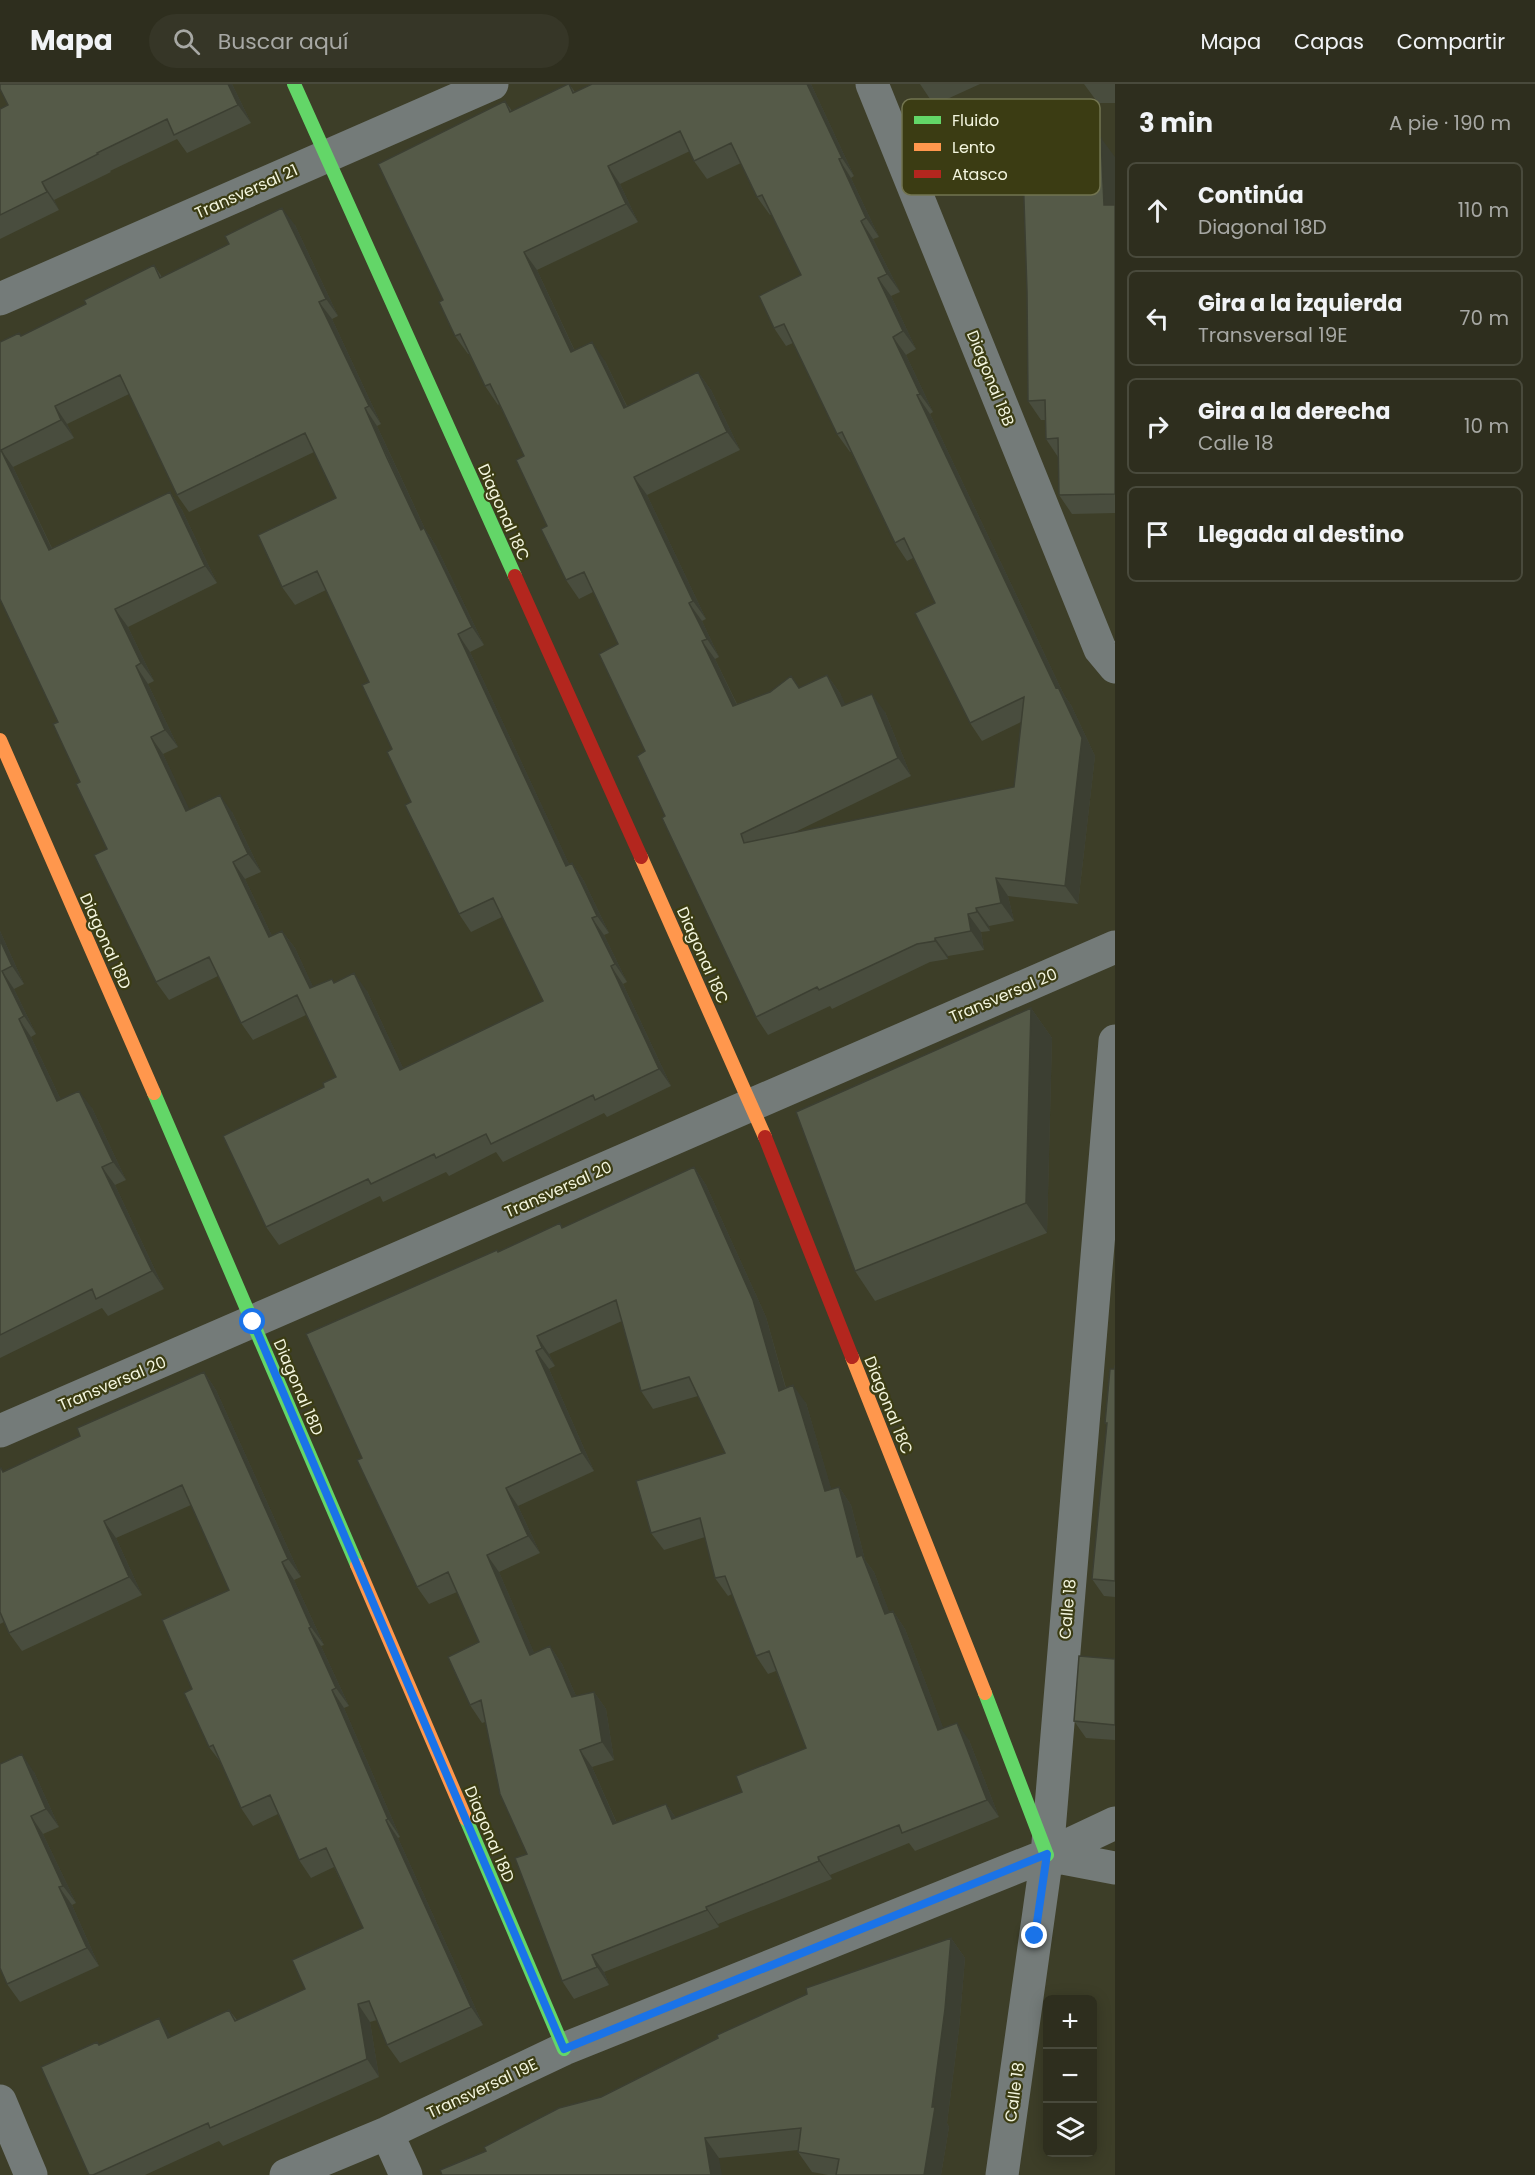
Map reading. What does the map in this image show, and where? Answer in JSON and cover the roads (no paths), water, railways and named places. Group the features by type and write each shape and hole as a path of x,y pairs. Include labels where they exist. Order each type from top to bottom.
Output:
{"street":[{"name":"Diagonal 18C","path":"294,84 752,1104 1047,1854"},
{"name":"Transversal 21","path":"0,299 492,84"},
{"name":"Diagonal 18B","path":"872,84 902,158"},
{"name":"Diagonal 18B","path":"917,195 1100,649 1115,668"},
{"name":"Diagonal 18D","path":"0,740 253,1322 564,2049"},
{"name":"Transversal 20","path":"0,1431 1115,947"},
{"name":"Calle 18","path":"1002,2175 1047,1854 1115,1041"},
{"name":"Transversal 19E","path":"286,2175 387,2133 564,2049 1047,1854 1115,1823"},
{"path":"1047,1854 1115,1868"},
{"path":"0,2101 31,2175"},
{"path":"387,2133 406,2175"}]}
